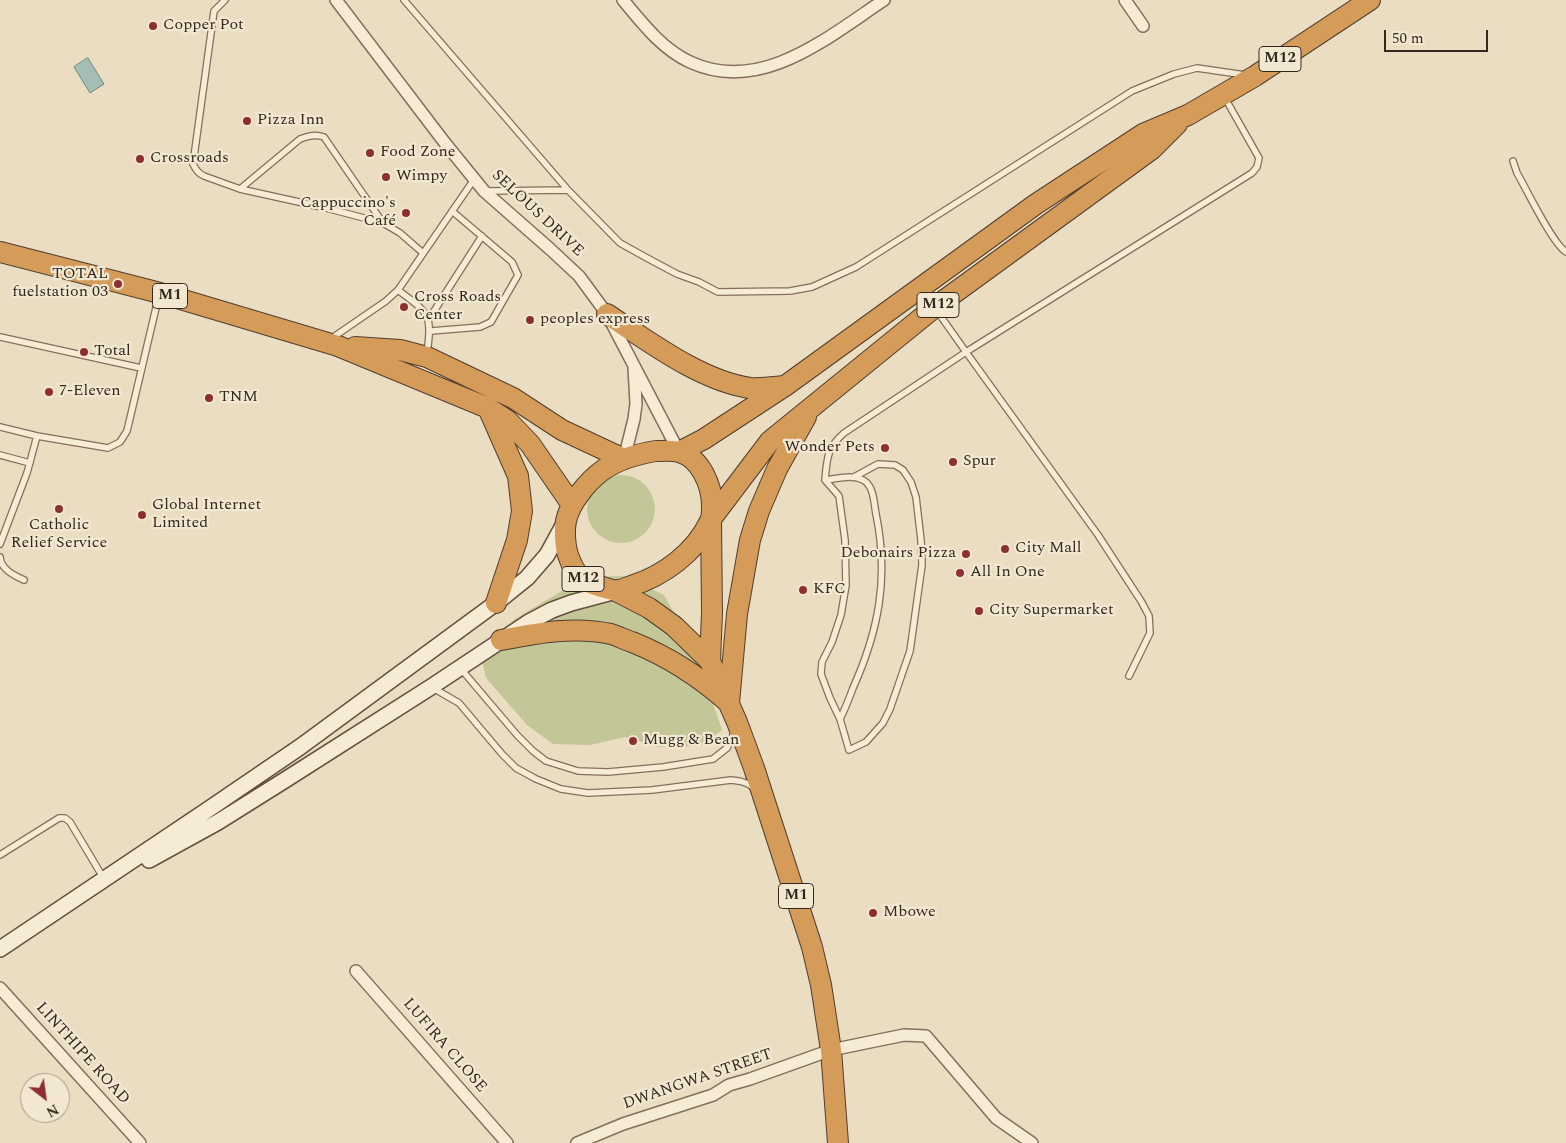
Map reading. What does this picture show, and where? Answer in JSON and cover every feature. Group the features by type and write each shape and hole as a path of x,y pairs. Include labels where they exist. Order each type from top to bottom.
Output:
{"highway":[{"name":"M12","path":"679,452 704,439 785,386 1036,204 1143,134 1188,114 1254,76 1370,0"},
{"name":"M12","path":"711,519 712,494 705,475 693,460 679,452 656,451 640,454 604,470 590,482 569,513 566,548 572,566 580,577 592,584 616,591 656,577 678,561 698,542 711,519 770,441 934,307 1152,149 1188,114"},
{"name":"M1","path":"0,252 160,293 332,344 488,408 508,421 530,444 569,513"},
{"path":"607,314 694,368 723,381 752,388 785,386"},
{"name":"M1","path":"332,344 400,350 427,357 513,398 562,430 624,460"},
{"path":"488,408 518,476 522,511 517,540 496,603"},
{"path":"728,703 737,614 750,540 759,511 777,469 810,408"},
{"name":"M1","path":"710,661 712,613 711,519"},
{"name":"M1","path":"616,591 649,608 674,626 710,661 737,722 765,801 812,947 821,986 831,1050 838,1143"},
{"path":"501,640 548,631 581,631 612,634 662,657 695,676 728,703"}],"main road":[{"path":"0,949 300,747 496,603 527,578 547,555 569,513"},
{"path":"68,904 218,822 431,687 529,622 571,603 616,591"}],"street":[{"name":"SELOUS DRIVE","path":"336,0 484,191 579,276 607,314 679,452"},
{"path":"622,0 650,32 689,62 713,70 737,72 773,66 793,58 884,0"},
{"path":"1125,0 1143,26"},
{"name":"SELOUS DRIVE","path":"624,460 636,404 634,363"},
{"name":"LUFIRA CLOSE","path":"356,971 507,1143"},
{"name":"LINTHIPE ROAD","path":"0,988 135,1142"},
{"name":"DWANGWA STREET","path":"577,1143 622,1124 713,1096 729,1085 831,1050 904,1035 926,1036 996,1118 1032,1143"}],"lane":[{"path":"404,0 568,190 620,243 677,274 699,282 718,292 790,291 812,287 856,267 1132,91 1174,74 1196,68 1254,76"},
{"path":"221,1 214,11 212,21 193,164 199,174 240,190 326,208 383,223 400,232 423,253"},
{"path":"825,480 854,477 878,464 894,465 903,470 911,482 916,497 921,540 922,565 910,651 883,723 866,742 849,750 840,720 821,674 822,662 832,642 841,616 846,585 845,540 839,496 825,480 827,458 834,442 844,433 966,352 1244,178 1257,168 1260,158 1223,94"},
{"path":"240,190 300,140 311,136 319,136 324,138 383,223"},
{"path":"1513,161 1517,173 1554,239 1561,249 1566,252"},
{"path":"332,344 398,290 475,178"},
{"path":"484,191 568,190"},
{"path":"431,331 480,327 491,322 518,275 512,262 452,211"},
{"path":"429,319 482,236"},
{"path":"398,290 423,309 429,319 431,331 427,357"},
{"path":"0,427 37,436 108,448 120,442 127,431 160,293"},
{"path":"934,307 1098,535 1141,600 1149,616 1150,634 1129,676"},
{"path":"0,337 141,368"},
{"path":"0,544 30,463 37,436"},
{"path":"0,455 30,463"},
{"path":"840,720 864,663 876,624 881,594 880,550 871,488 865,481 854,477"},
{"path":"0,557 0,562 11,574 24,580"},
{"path":"460,668 533,751 546,761 578,770 608,772 713,759 727,748 734,736 737,722"},
{"path":"431,687 459,703 516,768 536,779 561,789 588,793 634,791 732,780 742,781 752,786 765,801"},
{"path":"0,855 59,818 65,818 70,822 104,880"}],"green space":[{"path":"614,475 628,475 640,480 650,490 655,502 655,516 650,528 640,538 628,543 614,543 602,538 592,528 587,516 587,502 592,490 602,480"},
{"path":"624,576 664,595 695,650 722,730 702,746 658,747 625,737 590,745 553,744 527,725 486,678 479,648 515,619 585,577"}],"water":[{"path":"88,58 104,84 90,93 74,67"}],"place":[{"name":"Copper Pot","path":"153,26"},
{"name":"Pizza Inn","path":"247,121"},
{"name":"Food Zone","path":"370,153"},
{"name":"Crossroads","path":"140,159"},
{"name":"Wimpy","path":"386,177"},
{"name":"Cappuccino's Café","path":"406,213"},
{"name":"TOTAL fuelstation 03","path":"118,284"},
{"name":"Cross Roads Center","path":"404,307"},
{"name":"peoples express","path":"530,320"},
{"name":"Total","path":"84,352"},
{"name":"7-Eleven","path":"49,392"},
{"name":"TNM","path":"209,398"},
{"name":"Wonder Pets","path":"885,448"},
{"name":"Spur","path":"953,462"},
{"name":"Catholic Relief Service","path":"59,509"},
{"name":"Global Internet Limited","path":"142,515"},
{"name":"City Mall","path":"1005,549"},
{"name":"Debonairs Pizza","path":"966,554"},
{"name":"All In One","path":"960,573"},
{"name":"KFC","path":"803,590"},
{"name":"City Supermarket","path":"979,611"},
{"name":"Mugg & Bean","path":"633,741"},
{"name":"Mbowe","path":"873,913"}]}
